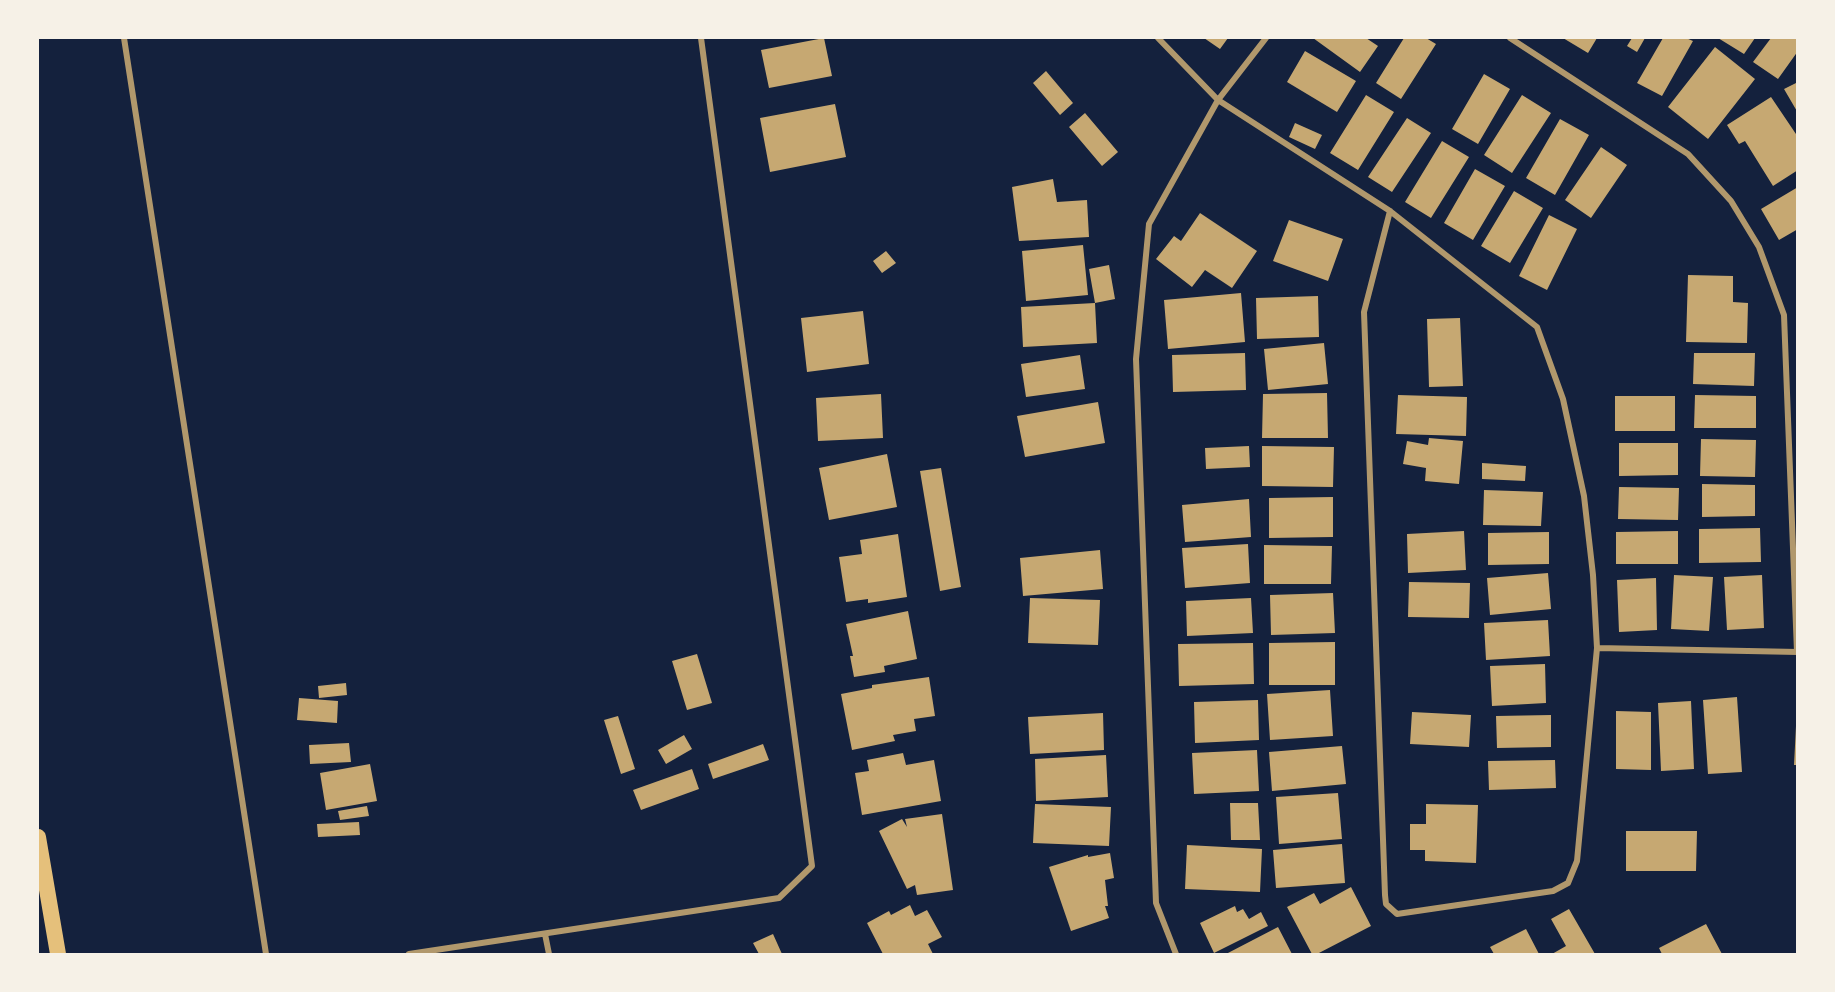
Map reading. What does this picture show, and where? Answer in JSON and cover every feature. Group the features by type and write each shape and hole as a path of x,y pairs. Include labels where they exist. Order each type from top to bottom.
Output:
{"highway":[{"path":"38,837 58,954"}],"street":[{"path":"124,38 266,954"},
{"path":"409,954 778,898 812,866 701,38"},
{"path":"1158,38 1218,100 1390,211 1537,327 1563,399 1584,496 1593,574 1597,648 1578,861 1568,883 1552,891 1403,914 1390,910 1385,895 1364,312 1390,211"},
{"path":"1176,954 1156,903 1136,359 1149,224 1218,100 1266,38"},
{"path":"1510,38 1689,154 1731,201 1759,247 1784,315 1797,652 1597,648"},
{"path":"546,934 549,954"}],"building":[{"path":"824,38 832,76 769,88 761,50"},
{"path":"1204,38 1228,38 1220,49"},
{"path":"1313,38 1366,38 1378,46 1360,72"},
{"path":"1404,38 1426,38 1436,44 1401,99 1376,83"},
{"path":"1563,38 1597,38 1588,53"},
{"path":"1632,38 1645,38 1637,52 1627,46"},
{"path":"1663,38 1686,38 1693,41 1662,96 1637,83"},
{"path":"1718,38 1755,38 1744,54"},
{"path":"1771,38 1798,38 1798,51 1778,79 1753,62"},
{"path":"1715,47 1755,79 1708,139 1668,107"},
{"path":"1305,51 1356,81 1337,112 1287,82"},
{"path":"1046,71 1073,103 1060,115 1033,83"},
{"path":"1484,74 1510,89 1478,144 1452,129"},
{"path":"1798,82 1798,113 1784,89"},
{"path":"1366,95 1394,112 1358,170 1330,153"},
{"path":"1522,95 1551,113 1512,173 1484,155"},
{"path":"1771,97 1798,137 1798,170 1773,186 1745,141 1739,144 1727,125"},
{"path":"835,104 846,157 770,172 760,118"},
{"path":"1085,113 1118,152 1102,166 1069,127"},
{"path":"1407,118 1431,133 1392,192 1368,177"},
{"path":"1560,119 1589,135 1555,195 1526,178"},
{"path":"1295,123 1322,135 1315,149 1289,137"},
{"path":"1442,141 1469,157 1431,218 1405,202"},
{"path":"1601,147 1627,165 1591,218 1565,200"},
{"path":"1475,169 1505,186 1473,240 1444,223"},
{"path":"1053,179 1057,202 1087,200 1089,237 1019,241 1012,187"},
{"path":"1798,187 1798,229 1779,240 1761,209"},
{"path":"1514,191 1543,208 1510,263 1481,246"},
{"path":"1200,213 1257,251 1232,288 1205,270 1192,287 1156,259 1174,236 1181,241"},
{"path":"1549,215 1577,229 1547,290 1519,276"},
{"path":"1289,220 1343,239 1328,281 1273,261"},
{"path":"1083,245 1088,295 1026,301 1022,251"},
{"path":"886,251 896,263 882,273 873,261"},
{"path":"1109,265 1115,299 1095,303 1089,269"},
{"path":"1688,275 1733,276 1733,302 1748,303 1747,343 1686,342"},
{"path":"1241,293 1245,342 1168,349 1164,300"},
{"path":"1318,296 1319,337 1257,339 1256,298"},
{"path":"1095,303 1097,343 1023,347 1021,307"},
{"path":"863,311 869,364 807,372 801,318"},
{"path":"1460,318 1463,386 1429,387 1427,319"},
{"path":"1324,343 1328,384 1268,390 1264,349"},
{"path":"1245,353 1246,390 1173,392 1172,355"},
{"path":"1694,353 1755,353 1754,386 1693,384"},
{"path":"1080,355 1085,389 1026,397 1021,364"},
{"path":"1327,393 1328,438 1262,438 1263,394"},
{"path":"881,394 883,438 818,441 816,398"},
{"path":"1398,395 1467,397 1466,436 1396,434"},
{"path":"1695,395 1756,396 1756,428 1694,428"},
{"path":"1615,396 1675,396 1675,431 1615,431"},
{"path":"1098,402 1105,443 1025,457 1017,416"},
{"path":"1429,438 1463,441 1459,484 1425,481 1426,468 1403,464 1407,441 1428,445"},
{"path":"1701,439 1756,440 1755,477 1700,476"},
{"path":"1619,443 1678,443 1678,475 1619,476"},
{"path":"1249,446 1250,467 1206,469 1205,448"},
{"path":"1262,446 1334,447 1333,487 1262,486"},
{"path":"887,454 897,507 829,520 819,468"},
{"path":"1482,463 1526,466 1525,481 1482,479"},
{"path":"941,468 961,587 940,591 920,471"},
{"path":"1702,484 1755,485 1755,516 1702,517"},
{"path":"1619,487 1679,488 1678,520 1618,519"},
{"path":"1484,490 1543,492 1541,526 1483,525"},
{"path":"1333,497 1333,537 1269,538 1269,498"},
{"path":"1249,499 1251,537 1185,542 1182,505"},
{"path":"1760,528 1761,562 1699,563 1699,529"},
{"path":"1464,531 1466,570 1408,573 1407,534"},
{"path":"1678,531 1678,564 1616,564 1616,532"},
{"path":"1549,532 1549,564 1488,565 1488,533"},
{"path":"898,534 907,597 868,603 868,599 846,602 839,557 862,554 860,540"},
{"path":"1248,544 1250,583 1185,588 1182,548"},
{"path":"1264,545 1332,546 1331,584 1264,584"},
{"path":"1100,550 1103,589 1023,596 1020,558"},
{"path":"1548,573 1551,609 1490,615 1487,578"},
{"path":"1674,575 1713,577 1709,631 1671,629"},
{"path":"1762,575 1764,628 1727,630 1724,577"},
{"path":"1656,578 1657,630 1619,632 1617,580"},
{"path":"1409,582 1470,583 1469,618 1408,617"},
{"path":"1333,593 1335,633 1271,635 1270,595"},
{"path":"1030,598 1100,600 1098,645 1028,643"},
{"path":"1251,598 1253,633 1187,636 1186,601"},
{"path":"908,611 917,659 884,666 885,672 854,677 850,656 853,656 846,624"},
{"path":"1548,620 1550,656 1486,660 1484,623"},
{"path":"1335,642 1335,685 1269,685 1269,643"},
{"path":"1253,643 1254,684 1179,686 1178,644"},
{"path":"697,654 712,703 687,710 672,661"},
{"path":"1545,664 1546,703 1492,706 1490,666"},
{"path":"929,677 935,716 914,719 916,731 893,735 895,741 852,750 841,694 872,688 872,685"},
{"path":"346,683 347,695 319,698 318,686"},
{"path":"1330,690 1333,736 1270,740 1267,694"},
{"path":"1737,697 1742,772 1708,774 1703,700"},
{"path":"299,698 338,701 337,723 297,720"},
{"path":"1258,700 1259,740 1195,743 1194,702"},
{"path":"1691,701 1694,769 1661,771 1658,703"},
{"path":"1616,711 1651,712 1651,770 1616,769"},
{"path":"1412,712 1471,715 1469,747 1410,744"},
{"path":"1103,713 1104,750 1030,754 1028,717"},
{"path":"1551,715 1551,747 1497,748 1496,716"},
{"path":"618,716 635,769 621,774 604,720"},
{"path":"1796,726 1798,726 1798,765 1794,765"},
{"path":"684,735 692,749 666,764 658,750"},
{"path":"349,743 351,762 310,764 309,745"},
{"path":"763,744 769,760 713,779 708,764"},
{"path":"1342,746 1346,784 1272,791 1269,752"},
{"path":"1257,750 1259,791 1194,794 1192,753"},
{"path":"903,753 906,765 934,760 941,801 862,815 855,773 869,771 867,760"},
{"path":"1106,755 1108,797 1036,801 1035,759"},
{"path":"1555,760 1556,788 1489,790 1488,761"},
{"path":"370,764 377,801 326,810 320,773"},
{"path":"692,769 699,789 641,810 633,790"},
{"path":"1338,793 1342,839 1279,844 1276,797"},
{"path":"1230,803 1258,803 1260,840 1231,840"},
{"path":"1035,804 1111,807 1109,846 1033,843"},
{"path":"1426,804 1478,805 1476,863 1425,861 1425,850 1410,850 1410,824 1426,824"},
{"path":"367,806 369,816 340,820 338,811"},
{"path":"942,814 953,890 917,895 915,885 907,889 879,831 902,819 907,827 905,819"},
{"path":"359,822 360,835 318,837 317,824"},
{"path":"1626,831 1697,831 1696,871 1626,871"},
{"path":"1342,844 1345,883 1276,888 1273,850"},
{"path":"1187,845 1262,849 1260,892 1185,889"},
{"path":"1110,853 1114,878 1105,880 1108,906 1105,906 1109,918 1071,931 1049,867 1088,855 1088,857"},
{"path":"1351,887 1371,926 1317,954 1312,954 1287,907 1314,893 1320,904"},
{"path":"910,905 915,916 927,910 942,937 928,944 933,954 883,954 867,923 889,911 891,915"},
{"path":"1235,906 1237,912 1243,909 1249,919 1261,912 1268,926 1214,953 1200,923"},
{"path":"1569,909 1595,954 1552,954 1566,946 1551,919"},
{"path":"1706,924 1722,954 1662,954 1659,948"},
{"path":"1278,927 1292,954 1226,954"},
{"path":"1526,929 1539,954 1494,954 1490,947"},
{"path":"773,934 782,954 759,954 753,943"}]}
